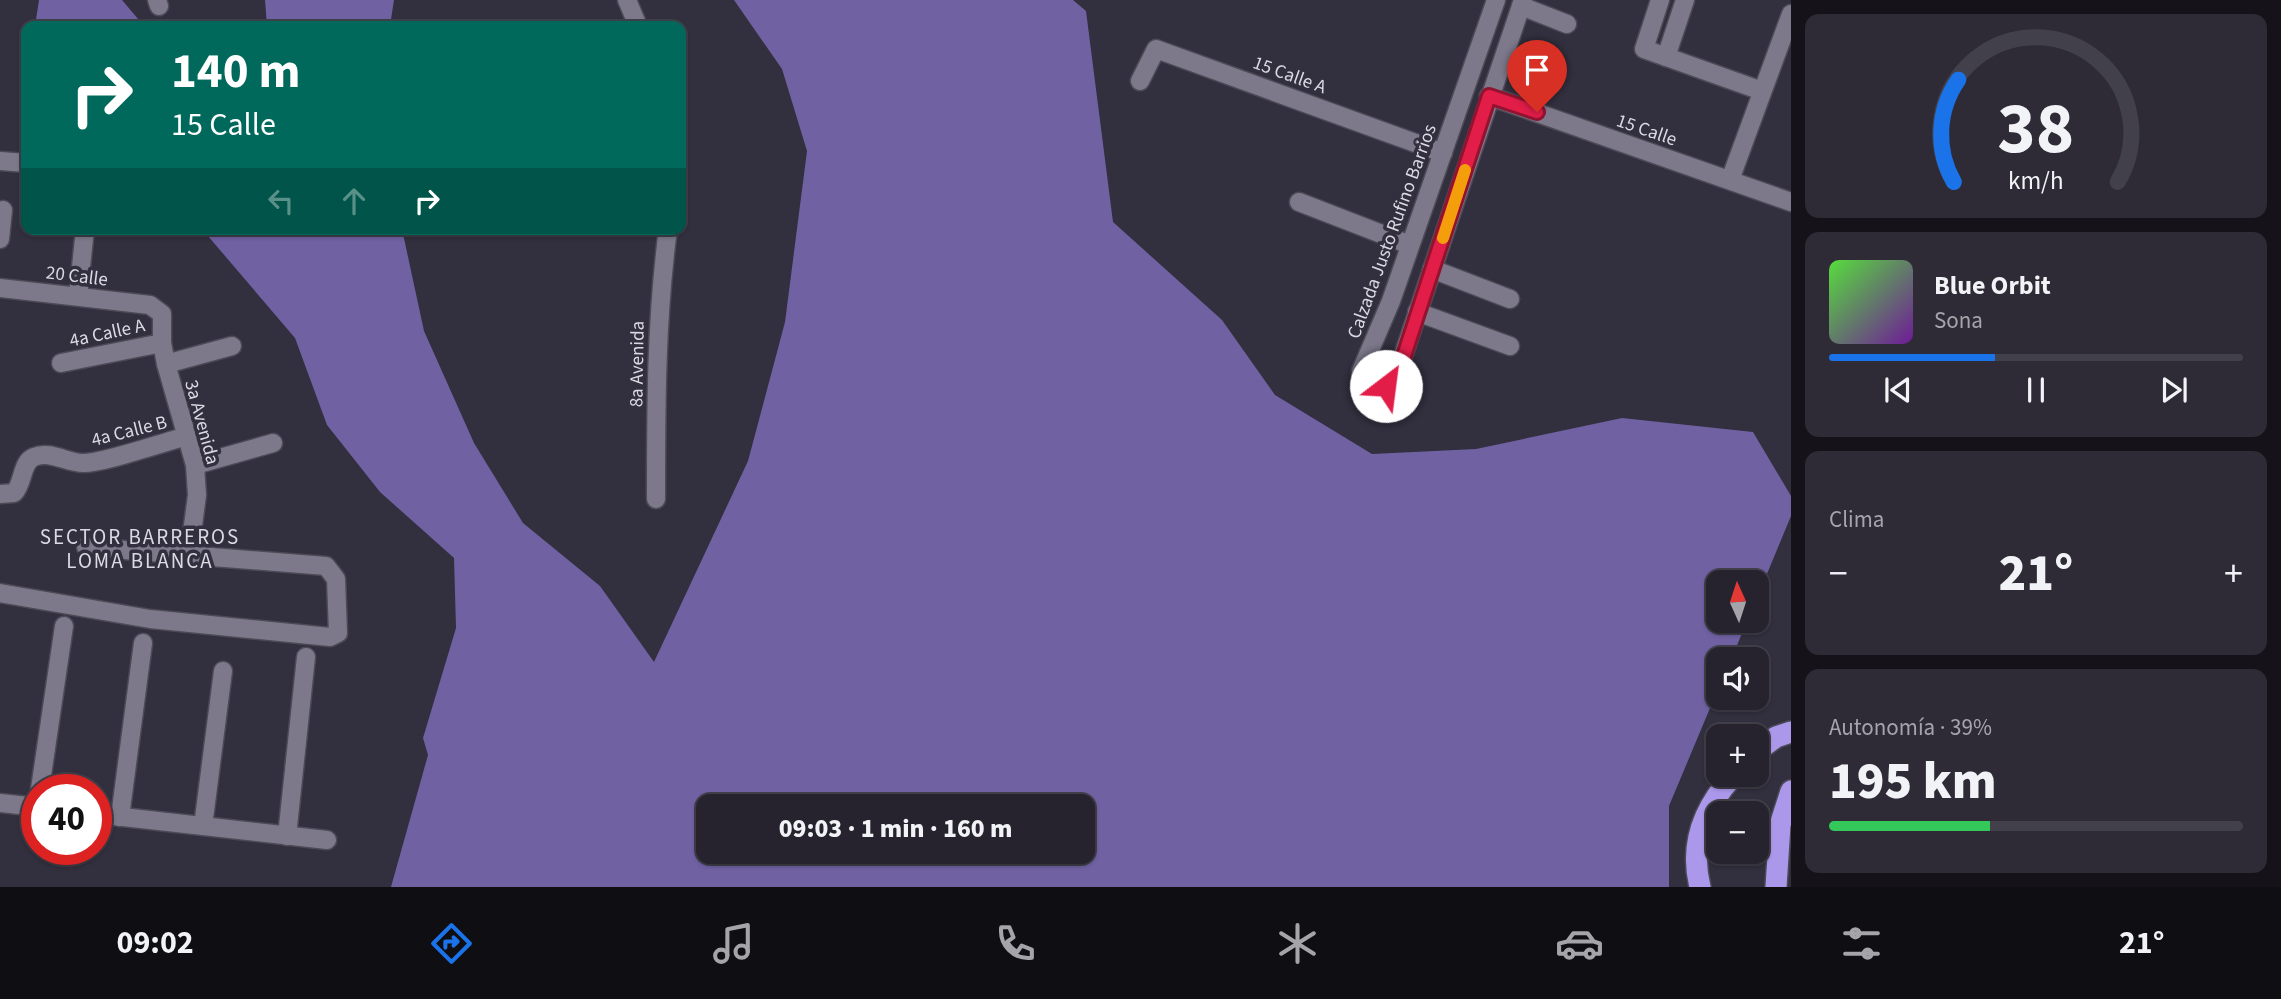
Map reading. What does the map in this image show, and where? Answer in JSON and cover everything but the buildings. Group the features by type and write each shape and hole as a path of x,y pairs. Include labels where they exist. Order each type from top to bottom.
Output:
{"highway":[{"path":"1769,742 1791,732"},
{"path":"1700,887 1696,872 1700,831 1713,797 1723,787"},
{"path":"1776,887 1780,825 1791,791"}],"street":[{"path":"627,0 636,21"},
{"name":"Calzada Justo Rufino Barrios","path":"1496,0 1391,301 1361,371 1364,384 1377,388 1392,382 1398,374 1522,3"},
{"path":"1660,0 1644,49 1762,91"},
{"path":"1666,57 1685,0"},
{"path":"1522,3 1567,24"},
{"path":"1730,180 1791,14"},
{"name":"15 Calle A","path":"1140,81 1156,49 1443,153"},
{"name":"15 Calle","path":"1489,96 1791,202"},
{"path":"0,161 21,163"},
{"path":"1299,202 1410,244"},
{"path":"0,239 3,210"},
{"path":"1421,213 1448,221"},
{"path":"78,296 84,235"},
{"name":"8a Avenida","path":"656,499 656,361 659,297 667,235"},
{"path":"1432,269 1510,299"},
{"name":"20 Calle","path":"0,288 150,305"},
{"name":"3a Avenida","path":"150,305 162,314 162,343 166,364 184,437 195,465 197,495 190,556"},
{"path":"1417,312 1510,346"},
{"name":"4a Calle A","path":"61,363 162,343"},
{"path":"166,364 232,346"},
{"name":"4a Calle B","path":"0,494 14,493 21,486 25,465 33,457 48,455 83,463 184,437"},
{"path":"195,465 273,443"},
{"path":"0,593 150,619 330,637 338,633 336,579 334,572 326,566 86,547"},
{"path":"42,774 64,626"},
{"path":"120,817 143,643"},
{"path":"287,836 306,657"},
{"path":"203,826 223,671"},
{"path":"0,803 21,805"},
{"path":"112,816 327,840"}],"shaded area":[{"path":"39,0 122,0 140,21 36,21"},
{"path":"265,0 394,0 391,21 267,21"},
{"path":"734,0 1073,0 1086,11 1113,222 1222,320 1275,395 1372,454 1476,449 1622,418 1753,432 1791,496 1791,516 1769,570 1706,570 1706,634 1742,634 1736,647 1706,647 1706,710 1709,710 1669,806 1669,887 391,887 428,755 423,738 456,628 454,558 380,492 327,425 295,338 207,235 403,235 424,331 474,443 523,523 600,586 654,662 748,461 785,322 807,151 782,69"}],"slow traffic":[{"path":"1443,238 1465,170"}],"district":[{"name":"SECTOR BARREROS LOMA BLANCA","path":"140,549"}],"route":[{"path":"1386,386 1398,374 1489,96 1537,112"}]}
